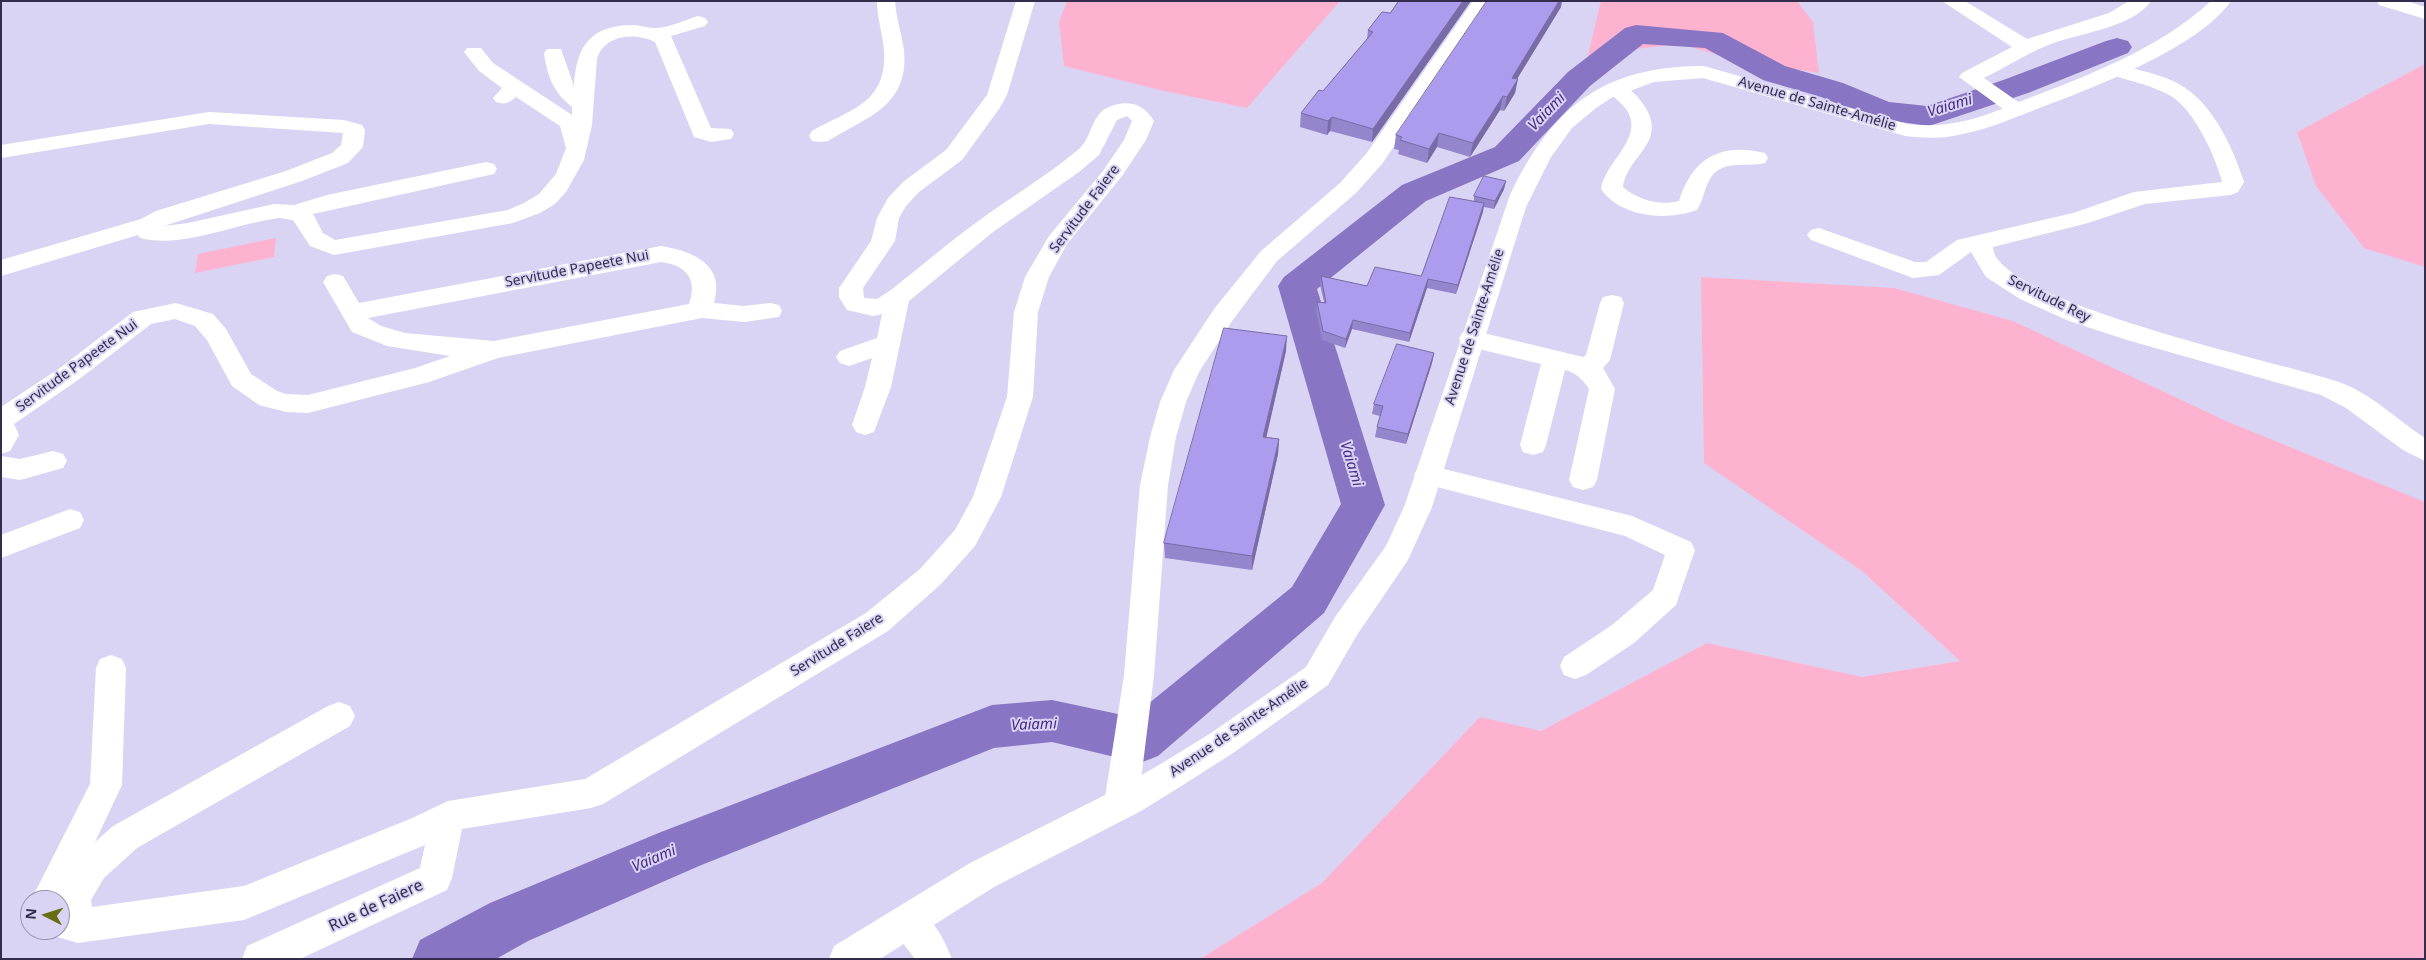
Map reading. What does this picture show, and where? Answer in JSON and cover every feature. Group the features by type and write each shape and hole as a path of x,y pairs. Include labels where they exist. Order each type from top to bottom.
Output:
{"street":[{"path":"820,136 877,104 888,94 892,78 894,54 886,1"},
{"name":"Servitude Faiere","path":"448,816 592,793 878,622 930,577 965,538 987,497 1020,396 1026,312 1037,277 1057,241 1111,176 1135,140 1143,121 1139,114 1131,109 1116,111 1108,116 1091,150 1085,156 985,227 898,298 885,305 872,308 856,304 851,297 851,288 883,241 888,218 896,202 911,187 954,155 989,110 997,95 1026,1"},
{"path":"1121,804 1140,675 1154,485 1163,437 1173,402 1187,370 1223,315 1269,256 1348,188 1374,159 1483,1"},
{"path":"1951,1 2026,47"},
{"path":"2011,106 1969,77 1990,69 2026,47 2098,23 2135,8 2142,1"},
{"name":"Avenue de Sainte-Amélie","path":"847,959 982,875 1121,804 1222,743 1317,676 1346,626 1398,552 1418,508 1503,240 1529,175 1550,143 1575,113 1605,94 1638,80 1684,71 1704,72 1876,122 1923,132 1958,129 2011,106 2114,70 2178,36 2201,21 2222,1"},
{"path":"2386,1 2425,13"},
{"path":"656,34 698,22"},
{"path":"294,212 305,217 317,242 322,246 334,248 514,216 541,204 555,194 564,181 576,148 581,130 589,52 597,41 617,34 646,32 656,34 663,39 702,132 711,136 723,134"},
{"path":"474,52 511,94 570,123 576,148"},
{"path":"554,52 556,69 563,88 583,105"},
{"path":"1819,235 1913,270 1931,270 1965,245 2080,218 2159,194 2214,191 2230,187 2233,182 2231,173 2221,152 2188,100 2169,88 2114,70"},
{"path":"1617,89 1636,107 1642,116 1644,126 1642,135 1613,180 1612,189 1625,200 1659,209 1684,208 1689,205 1700,172 1713,162 1758,158"},
{"path":"1,152 209,118 344,126 354,130 352,147 340,158 294,176 164,216 149,224 1,268"},
{"path":"149,224 146,230 148,233 162,234 269,212 294,212 327,202 486,169"},
{"name":"Servitude Rey","path":"1984,242 1980,248 1980,254 1987,264 1996,273 2031,294 2097,323 2133,335 2330,389 2363,406 2396,433 2425,451"},
{"name":"Servitude Papeete Nui","path":"1,422 69,374 142,318 176,311 204,320 217,335 241,380 261,394 286,403 308,404 420,376 494,350 685,314 700,308 707,286 702,274 692,264 677,256 661,254 352,313 361,325 373,332 439,347 494,350"},
{"path":"335,282 352,313"},
{"path":"865,424 878,387 898,298"},
{"path":"1586,368 1597,360 1612,303"},
{"path":"700,308 728,313 758,314 770,311"},
{"path":"1471,339 1555,359 1586,368 1593,374 1602,389 1583,480"},
{"path":"849,357 888,343"},
{"path":"1533,446 1555,359"},
{"path":"1,422 6,434 1,444"},
{"path":"1,466 7,470 18,469 52,461"},
{"path":"1428,475 1632,527 1681,550 1666,597 1623,634 1575,666"},
{"path":"1,547 70,520"},
{"path":"53,890 106,785 111,668"},
{"path":"70,917 73,897 92,867 125,837 339,716"},
{"path":"70,924 244,904 422,830 448,816"},
{"name":"Rue de Faiere","path":"260,959 434,878 448,816"},
{"path":"909,922 929,948 934,959"}],"shaded area":[{"path":"1067,1 1340,1 1247,108 1164,91 1064,66 1059,22"},
{"path":"1601,1 1797,1 1813,22 1819,73 1733,59 1680,44 1626,50 1585,67"},
{"path":"2425,64 2425,267 2364,248 2316,186 2297,132"},
{"path":"276,238 274,257 195,273 198,254"},
{"path":"1701,277 1894,288 2013,321 2226,421 2425,502 2425,959 1200,959 1322,883 1480,717 1541,731 1707,643 1862,677 1960,661 1862,571 1704,463"}],"building":[{"path":"1399,1 1463,1 1373,129 1332,117 1328,121 1301,113 1319,90 1323,91 1373,32 1368,30 1382,12 1390,13"},
{"path":"1487,1 1559,1 1512,78 1518,79 1507,97 1503,96 1473,143 1439,133 1429,149 1400,140 1402,137 1396,135"},
{"path":"1484,176 1506,181 1495,201 1474,196"},
{"path":"1450,197 1484,203 1458,285 1428,279 1410,333 1353,320 1346,339 1323,331 1317,302 1326,303 1321,276 1367,286 1375,267 1421,276"},
{"path":"1224,328 1287,336 1263,437 1279,439 1252,556 1164,543"},
{"path":"1397,344 1434,353 1408,434 1377,427 1383,406 1374,404"}],"waterway":[{"name":"Vaiami","path":"440,959 509,922 680,849 992,727 1052,721 1140,741 1308,600 1363,505 1297,286 1414,193 1507,154 1579,79 1636,34 1712,39 1774,73 1832,90 1883,111 1929,116 2017,86 2117,47"}]}
